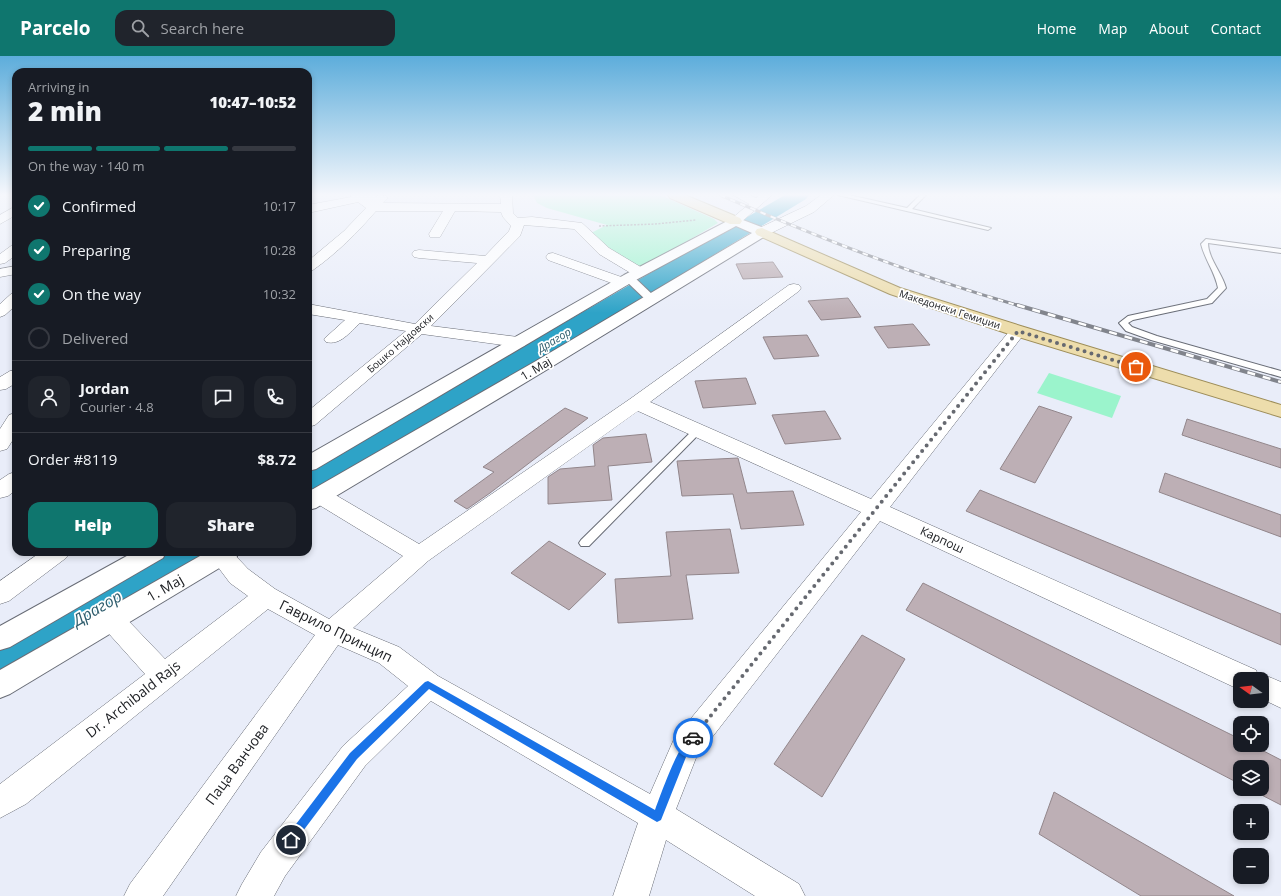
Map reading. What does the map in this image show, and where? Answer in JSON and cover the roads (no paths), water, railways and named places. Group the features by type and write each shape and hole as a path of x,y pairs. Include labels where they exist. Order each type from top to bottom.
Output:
{"main road":[{"name":"Македонски Гемиџии","path":"767,234 895,291 1018,331 1281,411"}],"street":[{"path":"312,265 321,259 347,234"},
{"name":"Бошко Најдовски","path":"312,416 419,329 515,234"},
{"path":"586,234 649,297"},
{"path":"312,462 631,278 704,234"},
{"name":"1. Мај","path":"314,499 542,366 649,297 758,234"},
{"path":"0,260 12,252"},
{"path":"419,254 488,260"},
{"path":"553,257 631,278"},
{"path":"0,273 12,271"},
{"name":"Паца Ванчова","path":"142,896 333,631 420,556 638,403 794,288"},
{"path":"0,312 12,301"},
{"path":"312,310 419,329 518,342"},
{"path":"332,339 358,317"},
{"path":"631,896 657,816 685,749 1018,331"},
{"path":"0,385 12,378"},
{"name":"Карпош","path":"638,403 1233,673"},
{"path":"0,445 12,426"},
{"path":"0,491 12,482"},
{"path":"314,499 420,556"},
{"path":"0,594 52,556"},
{"path":"0,639 147,556"},
{"name":"1. Мај","path":"0,685 221,556"},
{"name":"Гаврило Принцип","path":"225,556 240,576 266,596 320,626 389,655 428,685 657,816 786,896"},
{"name":"Dr. Archibald Rajs","path":"0,802 15,793 163,675 266,596"},
{"path":"111,619 163,675"},
{"path":"254,896 273,864 354,756 428,685"},
{"path":"1269,689 1281,695"}],"lane":[{"path":"1281,250 1206,241 1204,244 1206,254 1221,278 1222,288 1209,301 1131,318 1123,323 1129,329 1154,338 1281,374"},
{"path":"585,543 698,430"}],"waterway":[{"name":"Драгор","path":"312,484 732,234"},
{"name":"Драгор","path":"0,664 187,556"}],"railway":[{"path":"815,234 906,269 982,295 1020,306"},
{"path":"1017,305 1281,382"}]}
